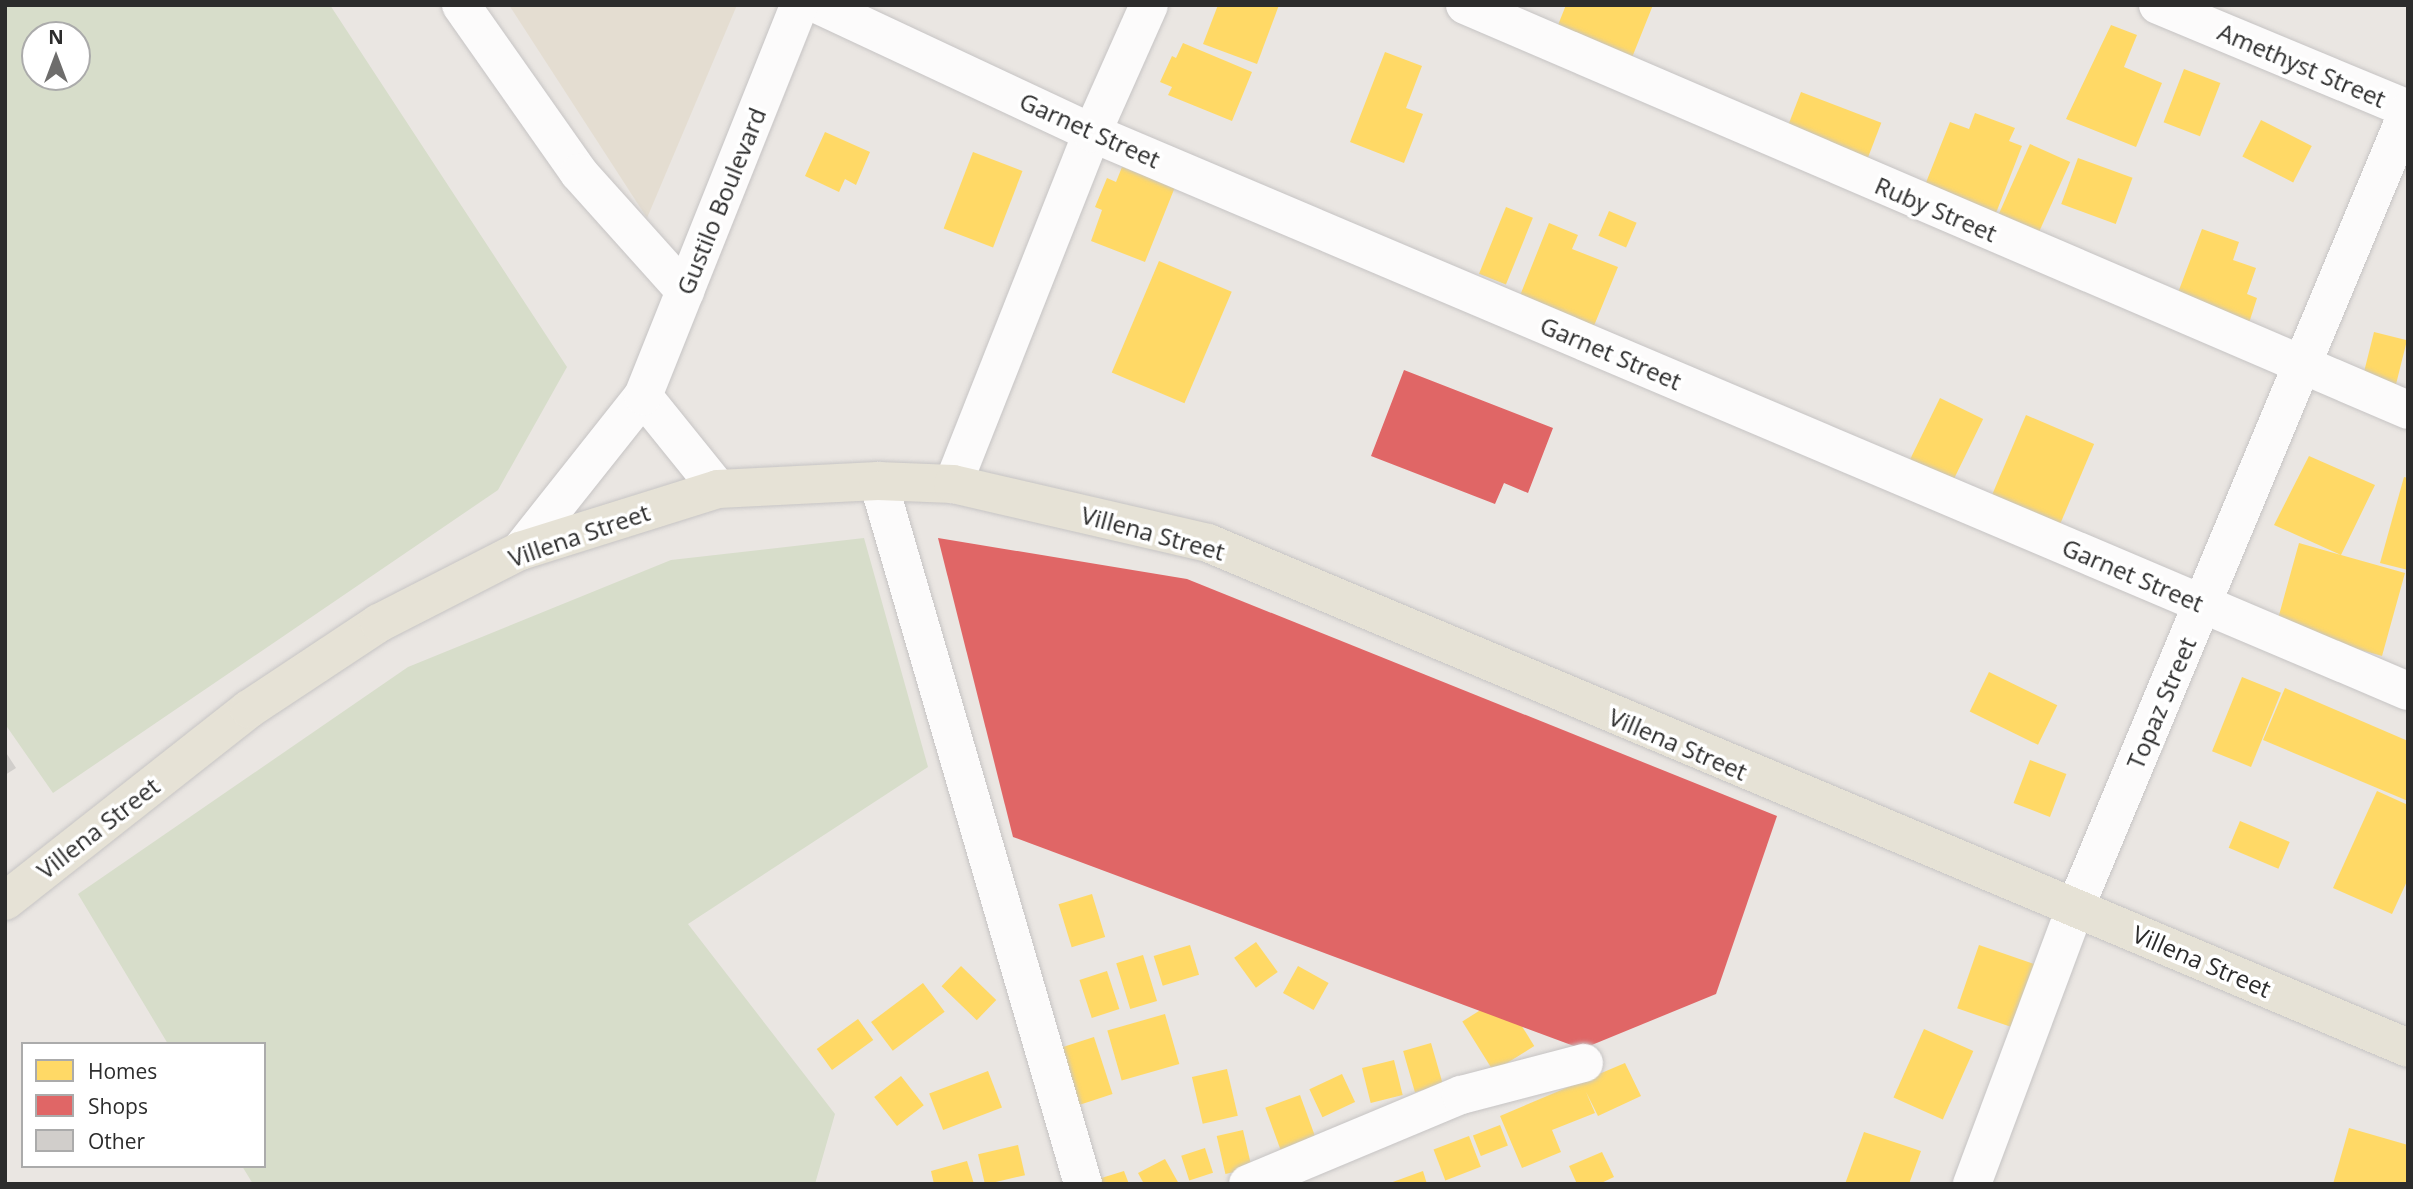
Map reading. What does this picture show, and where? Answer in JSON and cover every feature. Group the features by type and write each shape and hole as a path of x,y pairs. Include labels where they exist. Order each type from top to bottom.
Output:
{"main road":[{"name":"Villena Street","path":"5,901 249,709 379,623 520,551 718,489 878,481 953,484 1208,543 2408,1048"}],"street":[{"path":"461,5 579,173 685,291"},
{"name":"Gustilo Boulevard","path":"520,551 643,396 799,5"},
{"name":"Garnet Street","path":"819,5 1092,133 2408,691"},
{"path":"953,484 1092,133 1149,5"},
{"name":"Ruby Street","path":"1465,5 2408,410"},
{"name":"Amethyst Street","path":"2158,5 2408,110"},
{"name":"Topaz Street","path":"1972,1184 2075,908 2408,110"},
{"path":"643,396 718,489"},
{"path":"878,481 1083,1184"},
{"path":"1248,1184 1461,1095 1584,1063"}],"shaded area":[{"path":"509,5 737,5 647,218"}],"green space":[{"path":"5,5 330,5 567,367 498,490 53,793 5,724"},
{"path":"864,538 928,767 688,924 835,1114 815,1184 253,1184 243,1168 266,1168 266,1042 167,1042 78,894 408,667 671,560"}],"building: Homes":[{"path":"1218,5 1279,5 1257,64 1203,44"},
{"path":"1566,5 1653,5 1631,60 1556,30"},
{"path":"2111,25 2137,35 2124,67 2162,83 2136,147 2066,119"},
{"path":"1183,43 1252,72 1232,121 1168,95 1172,87 1160,82 1172,56 1176,58"},
{"path":"1385,52 1422,66 1406,108 1423,114 1404,163 1350,142"},
{"path":"2184,69 2220,83 2200,136 2164,122"},
{"path":"1801,92 1881,123 1863,170 1783,140"},
{"path":"1975,113 2015,128 2009,141 2022,146 1996,213 1925,185 1950,122 1969,129"},
{"path":"2261,120 2312,146 2293,182 2242,157"},
{"path":"825,132 870,152 856,185 845,179 839,192 805,176"},
{"path":"2030,144 2070,162 2036,238 1996,220"},
{"path":"973,152 1022,171 993,248 944,229"},
{"path":"2078,158 2133,178 2116,224 2061,204"},
{"path":"1122,167 1175,187 1145,262 1091,241 1102,210 1095,207 1107,178 1116,182"},
{"path":"1506,207 1533,218 1506,285 1479,274"},
{"path":"1609,211 1637,223 1626,248 1598,236"},
{"path":"1549,223 1578,235 1572,249 1618,267 1591,333 1517,303"},
{"path":"2202,229 2239,242 2233,260 2256,268 2247,294 2257,298 2249,323 2176,298"},
{"path":"1159,261 1232,292 1184,403 1112,372"},
{"path":"2374,332 2407,340 2396,386 2363,378"},
{"path":"1940,398 1983,419 1947,493 1904,472"},
{"path":"2026,415 2094,444 2059,527 1991,498"},
{"path":"2309,456 2375,485 2341,555 2274,525"},
{"path":"2404,477 2408,478 2408,570 2380,563"},
{"path":"2299,543 2405,573 2382,656 2276,626"},
{"path":"1989,672 2057,705 2038,745 1970,712"},
{"path":"2242,677 2281,693 2251,767 2212,751"},
{"path":"2285,688 2408,741 2408,801 2263,740"},
{"path":"2030,760 2066,774 2050,817 2014,803"},
{"path":"2377,791 2408,805 2408,879 2392,914 2333,888"},
{"path":"2240,821 2290,842 2278,869 2229,848"},
{"path":"1092,894 1105,937 1072,947 1059,904"},
{"path":"1256,942 1278,972 1256,988 1234,958"},
{"path":"1190,945 1199,975 1163,986 1154,956"},
{"path":"1979,945 2038,965 2016,1029 1957,1008"},
{"path":"1143,955 1157,1001 1130,1009 1116,963"},
{"path":"961,966 996,1000 977,1020 942,986"},
{"path":"1298,966 1329,983 1314,1010 1283,993"},
{"path":"1107,971 1119,1009 1092,1018 1079,980"},
{"path":"923,983 945,1012 893,1051 871,1022"},
{"path":"1503,996 1534,1046 1494,1071 1462,1021"},
{"path":"1165,1014 1179,1064 1122,1081 1107,1031"},
{"path":"858,1019 873,1040 832,1070 817,1049"},
{"path":"1924,1029 1973,1051 1943,1119 1893,1098"},
{"path":"1094,1037 1113,1094 1074,1106 1056,1049"},
{"path":"1431,1043 1443,1084 1415,1092 1403,1051"},
{"path":"1394,1060 1403,1095 1371,1103 1362,1068"},
{"path":"1625,1063 1641,1096 1598,1116 1586,1092 1595,1113 1552,1130 1561,1152 1522,1168 1500,1116"},
{"path":"1227,1069 1238,1116 1203,1124 1192,1077"},
{"path":"988,1071 1002,1107 943,1130 929,1094"},
{"path":"1342,1074 1355,1102 1322,1117 1309,1089"},
{"path":"901,1076 924,1105 897,1126 874,1097"},
{"path":"1300,1095 1316,1140 1282,1153 1265,1108"},
{"path":"1500,1125 1508,1146 1481,1156 1473,1135"},
{"path":"2349,1128 2408,1145 2408,1184 2333,1184"},
{"path":"1243,1130 1252,1168 1225,1174 1217,1136"},
{"path":"1864,1132 1921,1151 1909,1184 1845,1184"},
{"path":"1469,1136 1481,1167 1445,1180 1434,1150"},
{"path":"1018,1145 1025,1175 985,1184 978,1154"},
{"path":"1205,1148 1213,1173 1189,1180 1181,1156"},
{"path":"1602,1152 1614,1177 1599,1184 1577,1184 1569,1166"},
{"path":"1165,1159 1179,1184 1144,1184 1138,1173"},
{"path":"967,1161 974,1184 934,1184 931,1171"},
{"path":"1124,1171 1129,1184 1097,1184 1095,1180"},
{"path":"1423,1171 1427,1184 1390,1184 1390,1183"}],"building: Shops":[{"path":"1404,370 1553,428 1528,493 1504,483 1495,504 1371,456"},
{"path":"938,538 1187,579 1777,816 1716,994 1582,1049 1013,837"}],"building: Other":[{"path":"5,751 16,768 5,775"}]}
